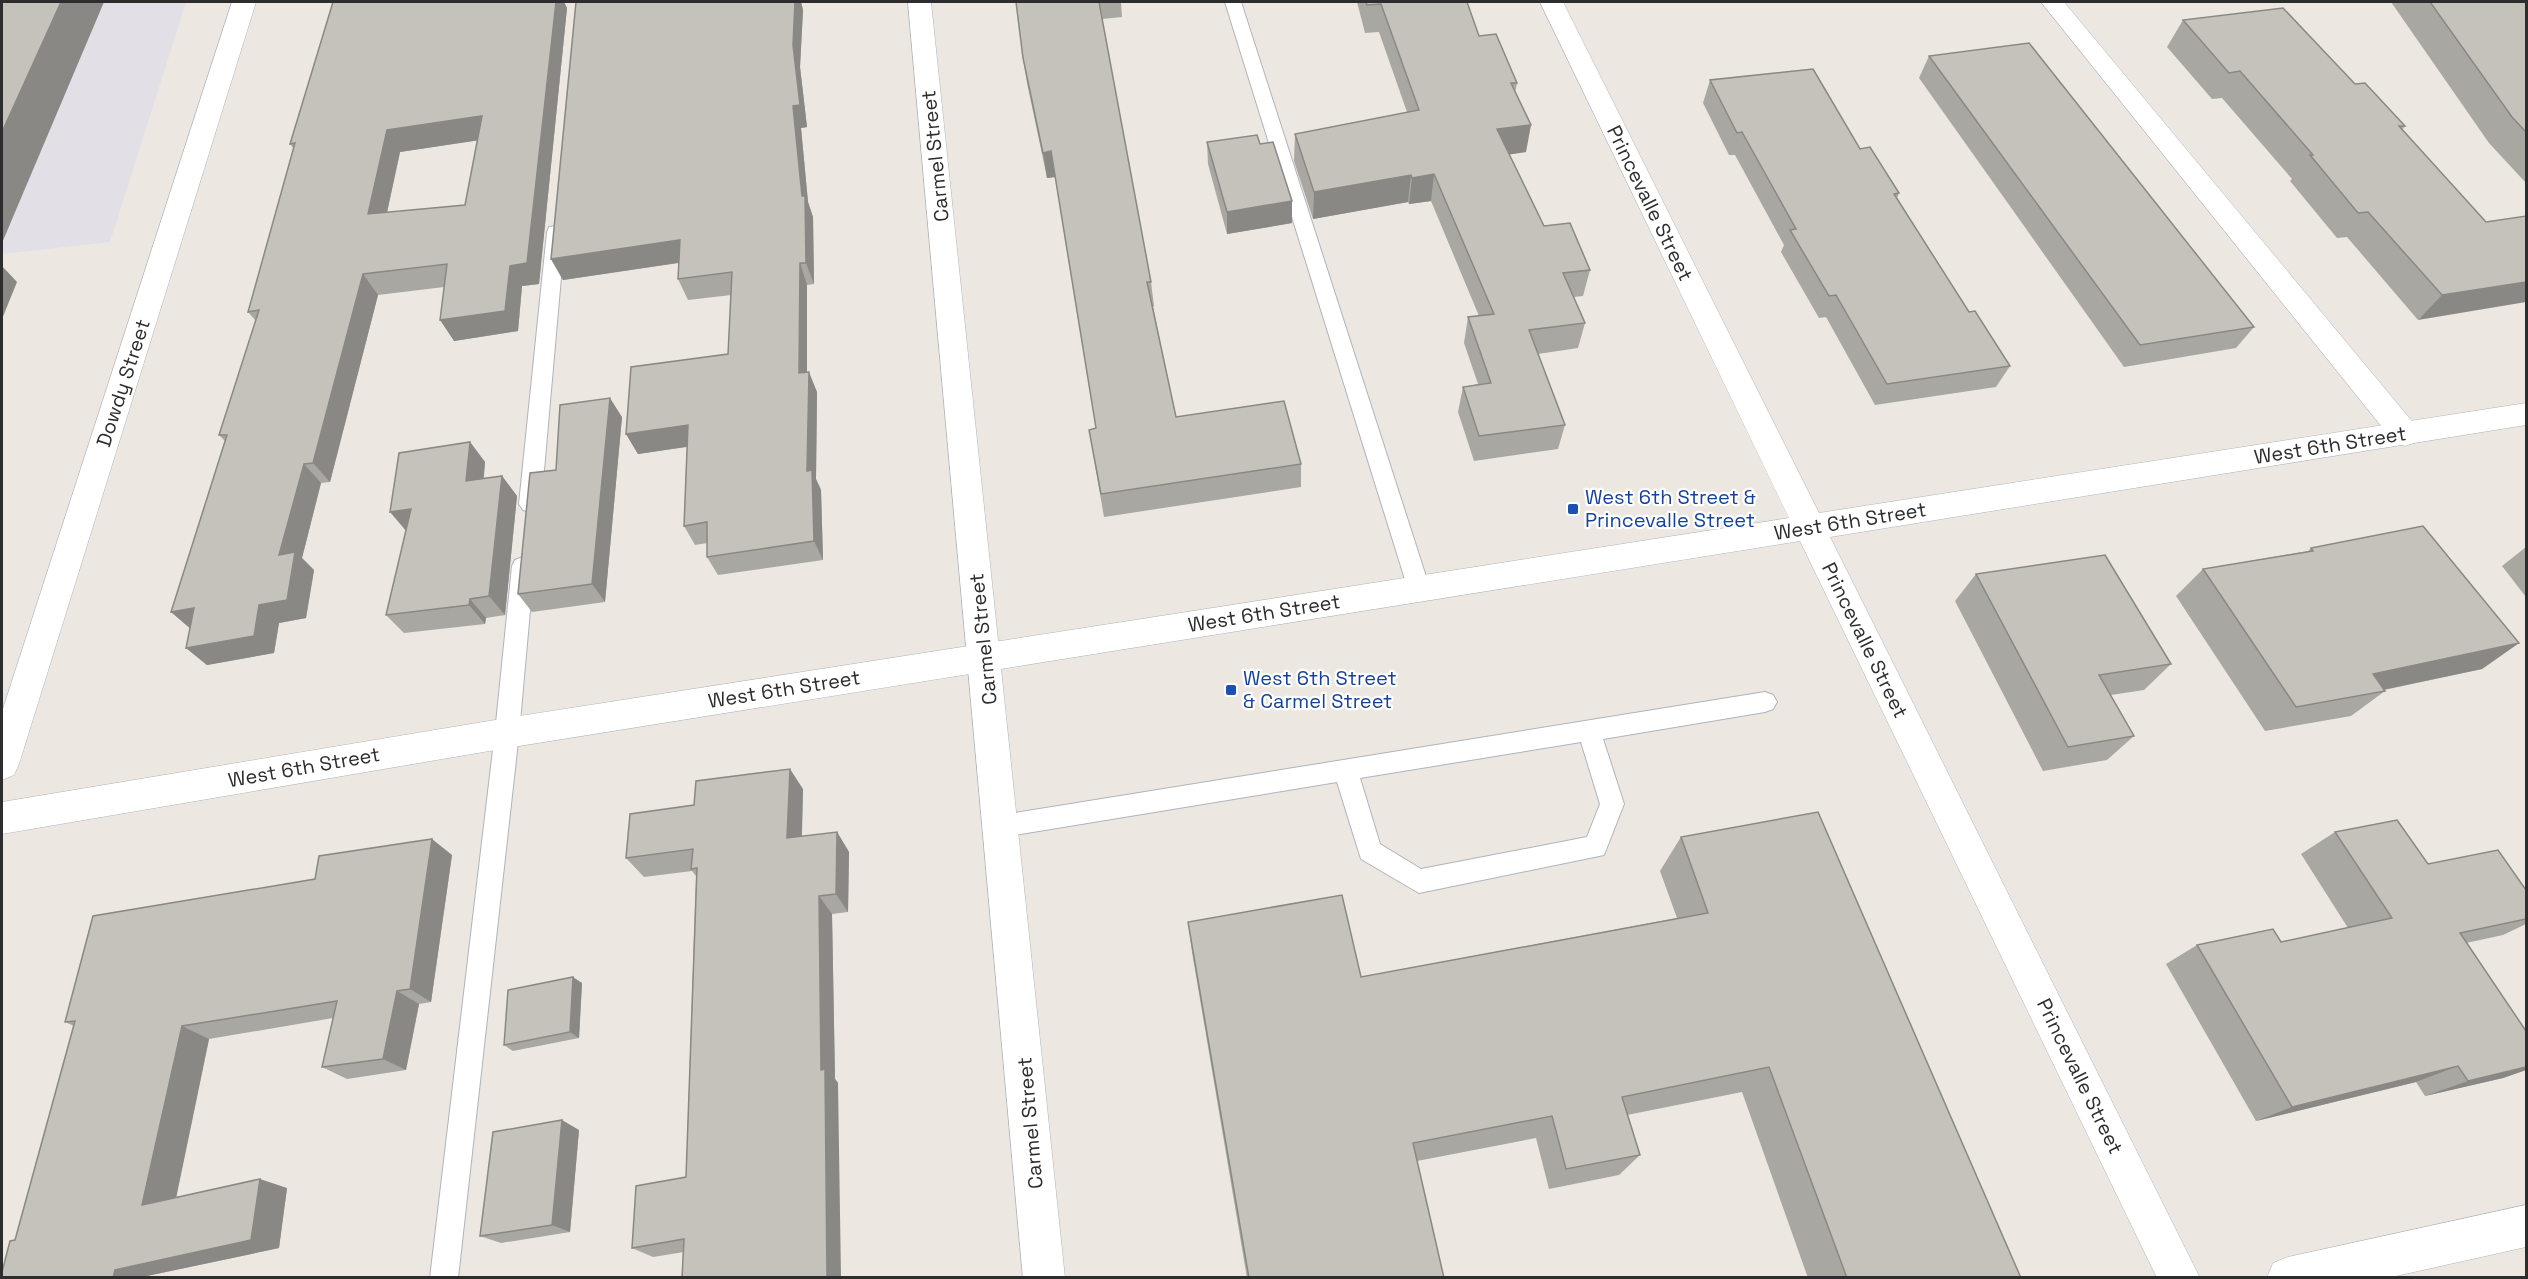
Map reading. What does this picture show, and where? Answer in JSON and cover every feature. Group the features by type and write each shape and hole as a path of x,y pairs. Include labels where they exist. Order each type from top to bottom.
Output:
{"street":[{"name":"Dowdy Street","path":"2,764 244,2"},
{"name":"Carmel Street","path":"919,2 1002,826 1044,1278"},
{"name":"Princevalle Street","path":"1551,2 2179,1278"},
{"path":"2052,2 2405,434"},
{"name":"West 6th Street","path":"2,818 507,733 2526,414"},
{"path":"2288,1278 2526,1226"}],"lane":[{"path":"1233,2 1419,589"},
{"path":"528,520 558,214"},
{"path":"444,1278 507,733 526,544"},
{"path":"1002,826 1765,702"},
{"path":"1346,771 1370,851 1419,881 1595,847 1612,804 1589,732"}],"shaded area":[{"path":"2,2 186,2 110,242 2,254"}],"building":[{"path":"2,2 61,2 2,132"},
{"path":"333,2 556,2 527,263 510,266 505,311 440,320 447,264 363,274 313,463 304,464 279,555 295,552 287,600 259,605 254,636 186,648 194,608 171,612 227,435 219,435 259,310 248,312 295,143 290,144","holes":["482,116 465,205 368,214 387,130"]},
{"path":"576,2 795,2 793,45 800,105 793,106 802,196 805,196 806,263 800,263 799,373 809,372 807,471 812,470 814,541 707,557 707,522 684,526 688,425 626,434 631,367 728,354 732,272 678,279 680,240 551,259"},
{"path":"1016,2 1099,2 1151,282 1147,282 1176,417 1284,401 1301,464 1101,494 1089,430 1096,428 1051,151 1043,153 1023,58"},
{"path":"1366,2 1467,2 1479,36 1496,34 1517,83 1511,83 1531,125 1497,129 1544,226 1570,223 1590,270 1563,273 1585,323 1529,330 1565,425 1479,436 1463,387 1491,383 1468,317 1494,314 1434,174 1412,178 1411,175 1314,192 1295,134 1419,110 1381,4 1367,5"},
{"path":"2430,2 2525,2 2526,132 2512,117"},
{"path":"2283,8 2355,84 2365,83 2405,126 2399,126 2486,222 2526,216 2526,282 2442,295 2368,212 2358,213 2310,155 2313,155 2240,71 2229,73 2183,20"},
{"path":"2029,43 2254,327 2140,345 1929,56"},
{"path":"1813,69 1860,149 1870,147 1899,193 1894,194 1969,312 1975,311 2010,366 1887,384 1836,295 1829,296 1790,230 1796,229 1742,132 1737,133 1710,80"},
{"path":"1257,135 1260,144 1273,142 1292,201 1227,212 1207,142"},
{"path":"610,398 592,584 518,594 530,473 556,470 560,405"},
{"path":"470,442 466,481 502,476 489,596 470,599 469,605 386,615 411,509 390,512 399,453"},
{"path":"2423,526 2519,643 2373,674 2385,691 2296,707 2203,569 2313,551 2311,548"},
{"path":"2105,555 2171,664 2099,675 2134,736 2068,747 1976,574"},
{"path":"790,769 787,838 837,832 836,894 819,896 821,1070 825,1069 827,1278 682,1278 684,1239 632,1248 636,1186 686,1177 697,868 691,869 693,849 626,858 630,814 694,805 696,781"},
{"path":"1818,812 2021,1278 1847,1278 1769,1067 1622,1097 1640,1155 1566,1169 1552,1116 1413,1143 1444,1278 1249,1278 1188,922 1342,895 1361,977 1708,913 1681,837"},
{"path":"2397,820 2428,864 2498,850 2526,890 2526,919 2460,933 2526,1031 2526,1067 2468,1081 2458,1066 2292,1107 2197,945 2273,929 2281,942 2392,918 2335,832"},
{"path":"432,839 410,989 397,991 383,1059 322,1067 337,1001 182,1026 142,1205 260,1179 251,1240 115,1270 113,1278 2,1278 10,1241 15,1240 75,1021 65,1022 93,916 315,879 319,856"},
{"path":"573,977 570,1032 504,1045 508,990"},
{"path":"562,1120 552,1225 480,1236 493,1132"}],"place":[{"name":"West 6th Street & Princevalle Street","path":"1573,509"},
{"name":"West 6th Street & Carmel Street","path":"1231,690"}]}
